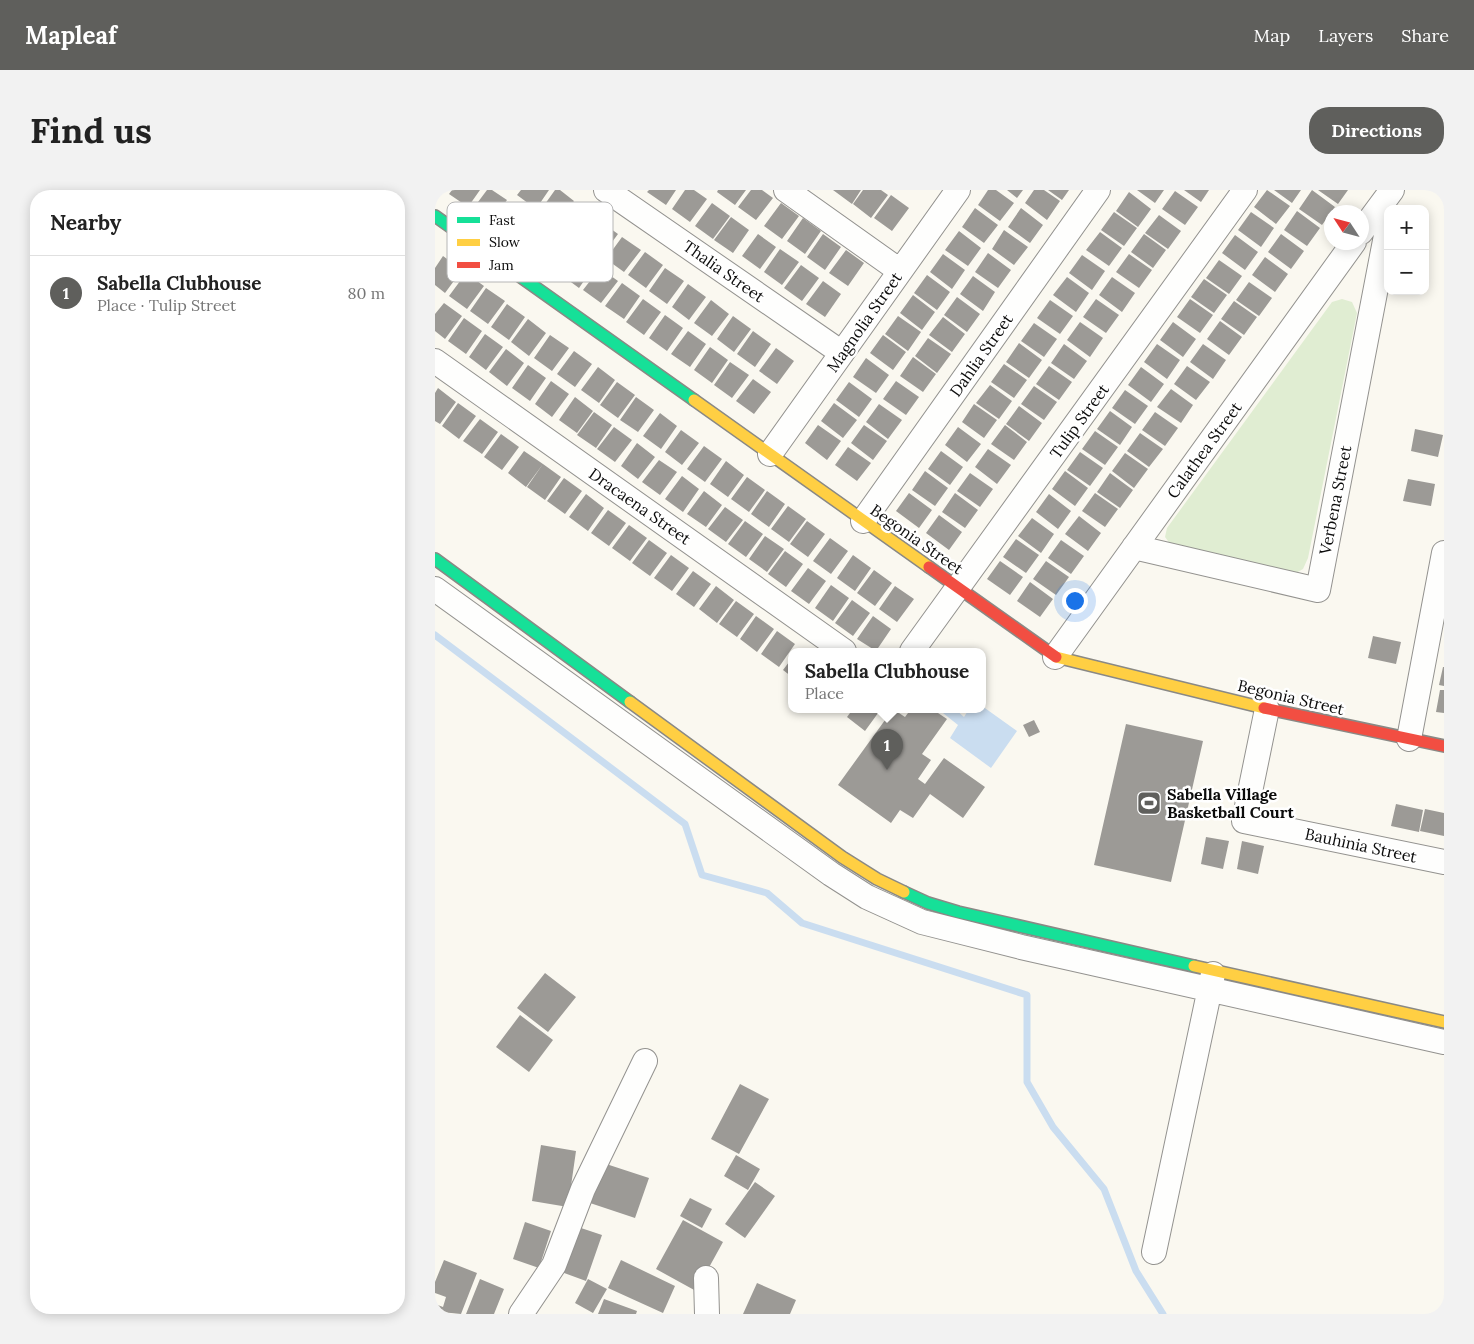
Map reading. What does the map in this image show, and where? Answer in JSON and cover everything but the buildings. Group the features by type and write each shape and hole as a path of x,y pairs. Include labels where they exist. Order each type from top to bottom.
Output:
{"street":[{"name":"Thalia Street","path":"606,190 842,353"},
{"path":"786,190 900,271"},
{"name":"Magnolia Street","path":"770,454 957,190"},
{"name":"Dahlia Street","path":"863,521 1098,190"},
{"name":"Tulip Street","path":"914,648 1245,190"},
{"path":"1391,205 1393,190"},
{"path":"1369,222 1393,190"},
{"name":"Begonia Street","path":"435,216 447,225"},
{"name":"Verbena Street","path":"1134,547 1318,590 1384,246"},
{"name":"Calathea Street","path":"1055,657 1348,250"},
{"name":"Begonia Street","path":"528,282 1055,657 1267,709 1444,746"},
{"name":"Dracaena Street","path":"435,361 840,648"},
{"path":"1409,739 1444,553"},
{"path":"435,559 842,857 877,879 928,903 958,912 1444,1042"},
{"path":"435,589 831,874 867,897 922,922 1212,980 1444,1022"},
{"name":"Bauhinia Street","path":"1267,709 1244,820 1444,862"},
{"path":"1154,1252 1212,980"},
{"path":"521,1314 554,1265 583,1189 645,1061"},
{"path":"706,1278 707,1314"}],"green space":[{"path":"1342,299 1352,302 1357,313 1308,558 1303,569 1296,573 1171,545 1165,537 1167,528 1332,302"}],"water":[{"path":"986,709 1017,731 991,768 950,738 958,725 943,713 960,713 964,717 966,713 986,713"}],"waterway":[{"path":"435,635 685,824 702,875 767,893 802,923 1027,995 1027,1082 1053,1127 1104,1189 1136,1271 1163,1314"}],"traffic: fast":[{"path":"435,216 447,225"},
{"path":"528,282 694,400"},
{"path":"435,559 630,702"},
{"path":"904,892 928,903 958,912 1194,966"}],"traffic: slow":[{"path":"694,400 929,567"},
{"path":"1056,657 1264,708"},
{"path":"630,702 842,857 877,879 904,892"},
{"path":"1194,966 1444,1022"}],"traffic: jam":[{"path":"929,567 1056,657"},
{"path":"1264,708 1444,746"}],"place":[{"name":"Sabella Clubhouse","path":"887,770"},
{"name":"Sabella Village Basketball Court","path":"1149,803"}]}
